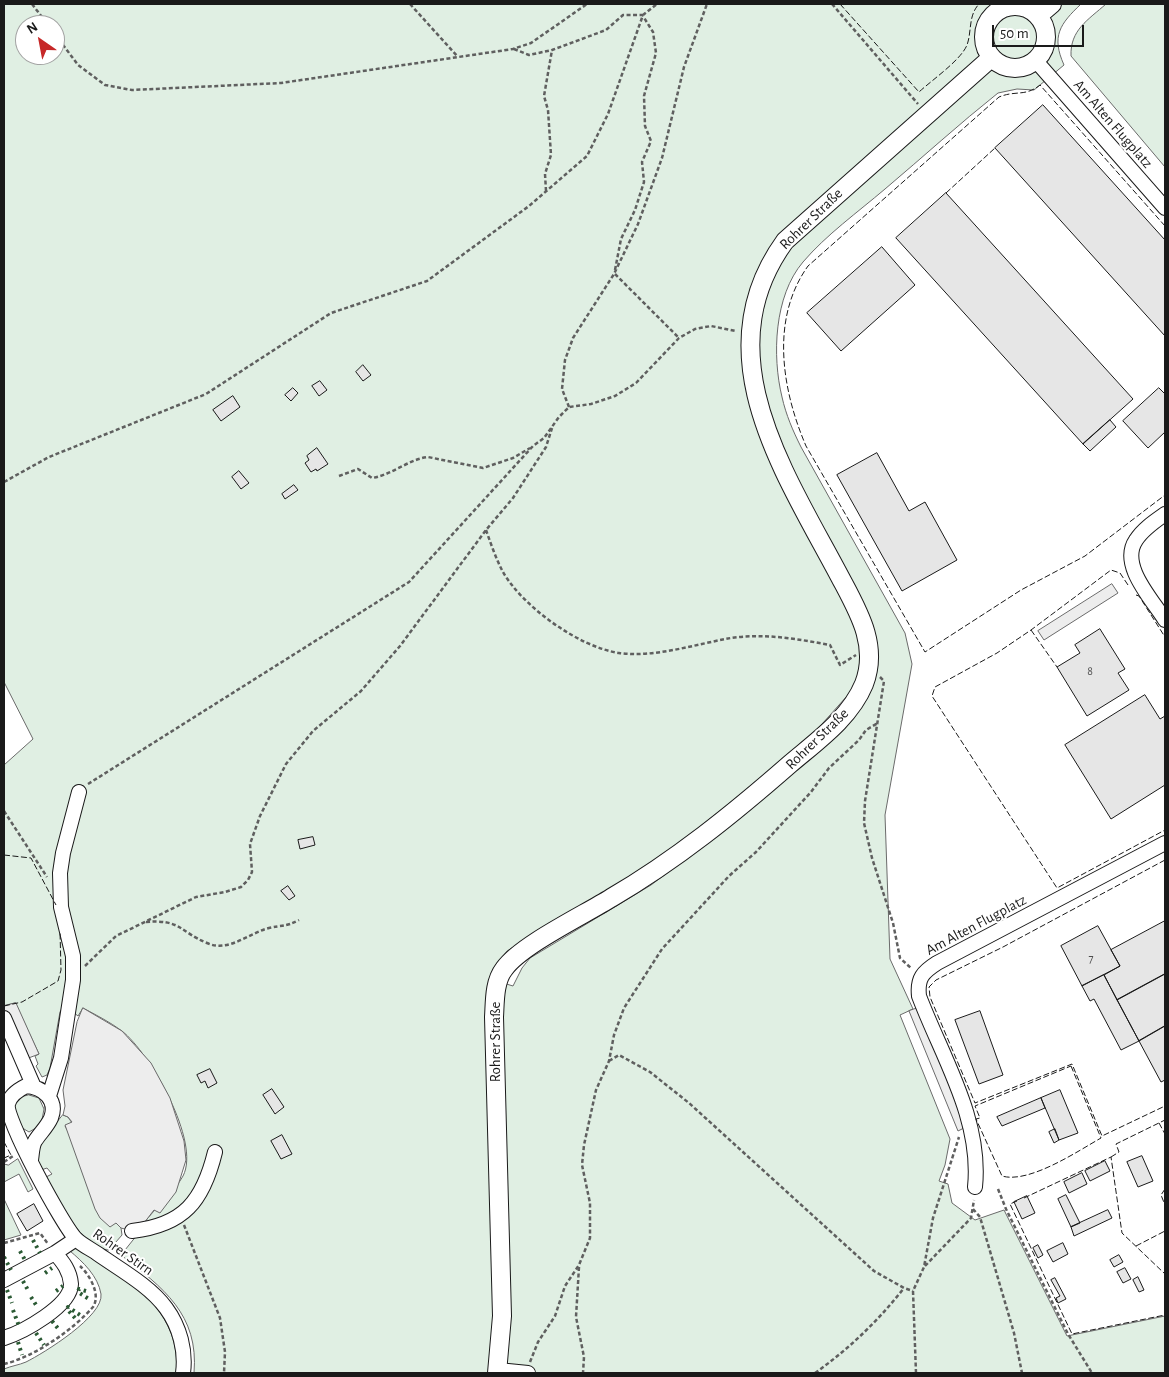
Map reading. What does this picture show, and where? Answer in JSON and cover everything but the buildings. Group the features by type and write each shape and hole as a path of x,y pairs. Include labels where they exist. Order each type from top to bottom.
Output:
{"main road":[{"path":"1038,16 1052,4"},
{"path":"1015,6 1030,9 1038,16 1044,26 1046,43 1036,61 1024,68 1010,68 1002,66 991,58 987,52 983,37 986,23 992,16 1004,7 1015,6"},
{"name":"Rohrer Straße","path":"497,1371 502,1316 494,1017 495,992 502,970 519,954 635,885 689,848 743,805 841,718 859,695 868,668 869,650 864,624 794,493 766,430 754,391 751,333 758,291 769,263 785,241 991,58"}],"street":[{"name":"Am Alten Flugplatz","path":"1036,61 1165,208"},
{"path":"1165,514 1134,541 1131,557 1135,574 1165,620"},
{"path":"31,1160 34,1142 52,1116 53,1110 49,1096 61,1058 73,980 73,956 65,928 60,893 62,853 79,792"},
{"name":"Am Alten Flugplatz","path":"975,1187 977,1169 972,1130 919,996 918,983 920,977 937,963 1165,843"},
{"path":"4,1018 34,1087 49,1096"},
{"name":"Rohrer Stirn","path":"34,1087 18,1090 11,1096 8,1104 10,1118 56,1209 76,1239 149,1291 167,1309 177,1327 182,1345 183,1373"},
{"path":"132,1231 162,1225 177,1217 193,1203 201,1193 209,1175 215,1152"},
{"path":"4,1280 55,1253 76,1239"},
{"path":"4,1338 32,1325 63,1301 69,1293 70,1275 55,1253"},
{"path":"497,1371 528,1373"}],"path":[{"path":"32,4 40,15"},
{"path":"410,4 458,58"},
{"path":"65,47 78,65 105,85 132,90 281,83 513,49 531,43 587,4"},
{"path":"4,482 49,457 206,394 331,313 427,281 546,191 587,156 608,114 642,15 657,4"},
{"path":"569,407 562,389 564,360 573,338 614,274 638,224 662,158 684,67 707,4"},
{"path":"832,4 927,114"},
{"path":"513,49 529,54 552,50 606,30 623,15 642,15"},
{"path":"614,274 621,239 635,210 644,182 642,162 651,141 645,126 644,96 656,54 653,32 642,15"},
{"path":"546,191 545,174 551,155 548,110 544,96 552,50"},
{"path":"614,274 679,338"},
{"path":"339,476 358,469 372,478 385,476 420,458 483,468 513,458 544,438 553,424 569,407 591,404 615,396 636,383 679,338 695,328 711,326 751,333"},
{"path":"73,980 94,955 116,936 196,897 241,887 248,880 252,872 250,844 260,816 286,764 313,731 361,691 400,646 486,530 513,498 546,447 553,424"},
{"path":"79,792 103,774 409,582 533,446"},
{"path":"486,530 504,573 526,599 566,634 590,644 619,653 647,652 733,638 768,636 830,645 840,664 852,656 861,655 868,668 884,681 865,801 865,830 894,923 900,958 920,977"},
{"path":"528,1373 538,1342 555,1316 566,1286 579,1265 590,1238 591,1220 582,1164 584,1145 596,1090 609,1061 614,1035 624,1008 662,949 729,876 756,852 811,792 829,768 860,740 866,730 878,723"},
{"path":"4,811 54,889 60,893"},
{"path":"144,922 170,922 208,944 225,946 269,928 285,927 299,920"},
{"path":"609,1061 619,1056 650,1072 689,1103 874,1271 913,1291"},
{"path":"916,1373 913,1291 924,1267 933,1218 957,1138 972,1130"},
{"path":"4,1162 15,1156"},
{"path":"924,1267 967,1221 973,1209 975,1187"},
{"path":"998,1189 1006,1210 1055,1307 1092,1373"},
{"path":"973,1209 980,1217 1014,1333 1022,1373"},
{"path":"177,1217 186,1227 188,1238 220,1318 224,1343 224,1373"},
{"path":"4,1243 40,1233 55,1253"},
{"path":"579,1265 576,1316 584,1357 583,1373"},
{"path":"815,1373 838,1357 904,1288"}],"green space":[{"path":"4,4 1081,4 1063,24 1058,38 1060,55 1064,65 1034,90 1017,89 998,93 832,233 803,262 793,276 781,309 778,327 777,363 784,404 795,435 905,633 912,664 885,815 890,959 913,1009 900,1015 950,1139 945,1165 939,1181 948,1184 952,1203 975,1220 1004,1210 1067,1336 1165,1316 1165,1373 194,1373 194,1352 191,1334 184,1318 164,1291 121,1255 137,1235 165,1227 205,1178 172,1216 144,1223 179,1182 183,1176 187,1161 185,1142 170,1099 146,1058 133,1042 122,1031 83,1008 78,1016 64,1005 60,1012 50,1068 47,1075 42,1077 36,1066 38,1064 35,1056 39,1054 15,1003 4,1006 4,765 33,739 4,682","holes":["848,695 805,763 731,825 651,885 530,958 522,968 513,986 490,979 495,966 507,951 665,855 805,743"]},
{"path":"1106,4 1165,4 1165,167 1071,56 1071,47 1081,26"},
{"path":"29,1095 39,1098 44,1109 41,1125 29,1132 19,1126 14,1106 21,1097"},
{"path":"63,1115 68,1117 72,1123 65,1126 121,1228 122,1235 109,1250 99,1248 80,1233 44,1178 52,1174 47,1168 41,1170 37,1161 38,1146"},
{"path":"18,1159 33,1189 28,1192 19,1174 4,1182 4,1164 8,1165"},
{"path":"4,1199 21,1235 4,1240"},
{"path":"78,1248 132,1284 160,1312 169,1329 175,1349 177,1373 4,1373 4,1369 26,1362 46,1351 71,1333 93,1313 99,1303 101,1294 97,1281 85,1265 70,1251"}],"shaded area":[{"path":"1112,584 1118,593 1044,640 1038,631"},
{"path":"16,1003 39,1054 26,1059 4,1009 4,1006"},
{"path":"83,1008 122,1031 151,1063 170,1098 184,1141 186,1160 176,1192 160,1213 154,1210 144,1223 132,1231 121,1228 116,1223 110,1227 100,1218 95,1209 65,1125 72,1122 63,1115 65,1106 63,1090 77,1022"},
{"path":"918,1008 966,1127 958,1131 909,1011"}],"hedge":[{"path":"33,1240 40,1253"},
{"path":"20,1251 25,1260"},
{"path":"4,1257 11,1270"},
{"path":"45,1273 52,1268"},
{"path":"23,1281 29,1292"},
{"path":"56,1291 63,1286"},
{"path":"86,1291 79,1289 78,1292 89,1299"},
{"path":"7,1290 12,1303"},
{"path":"31,1297 38,1308"},
{"path":"75,1318 67,1309 68,1307 80,1315"},
{"path":"13,1310 19,1326"},
{"path":"52,1321 60,1331"},
{"path":"36,1333 44,1345"},
{"path":"18,1342 22,1355"}],"fence":[{"path":"840,4 919,92 964,51 969,40 973,14 979,4"},
{"path":"1165,226 1040,85 1030,91 999,97 808,266 796,287 788,309 784,331 786,378 791,402 806,446 925,652 1021,590 1085,556 1165,495"},
{"path":"946,193 995,148"},
{"path":"1128,585 1120,573 1111,570 997,653 935,687 932,696 1057,888 1165,830"},
{"path":"1136,595 1139,596 1165,637"},
{"path":"1031,630 1057,667"},
{"path":"4,855 31,858 56,905"},
{"path":"1165,860 1003,947 936,980 929,987 930,997 975,1103 1072,1064 1102,1136 1165,1106"},
{"path":"4,1006 22,1002 58,981 61,970 60,931"},
{"path":"1071,1066 1101,1138 1067,1158 1039,1171 1013,1177 1002,1176 976,1119 980,1118 975,1106 1071,1066"},
{"path":"1111,1157 1119,1152 1116,1144 1165,1120"},
{"path":"1159,1123 1165,1134"},
{"path":"4,1142 11,1155 4,1158"},
{"path":"1024,1198 1111,1157 1122,1233 1165,1274"},
{"path":"1165,1189 1161,1195 1165,1205"},
{"path":"1017,1201 1010,1204 1072,1334 1165,1315"},
{"path":"1136,1246 1165,1231"}]}
